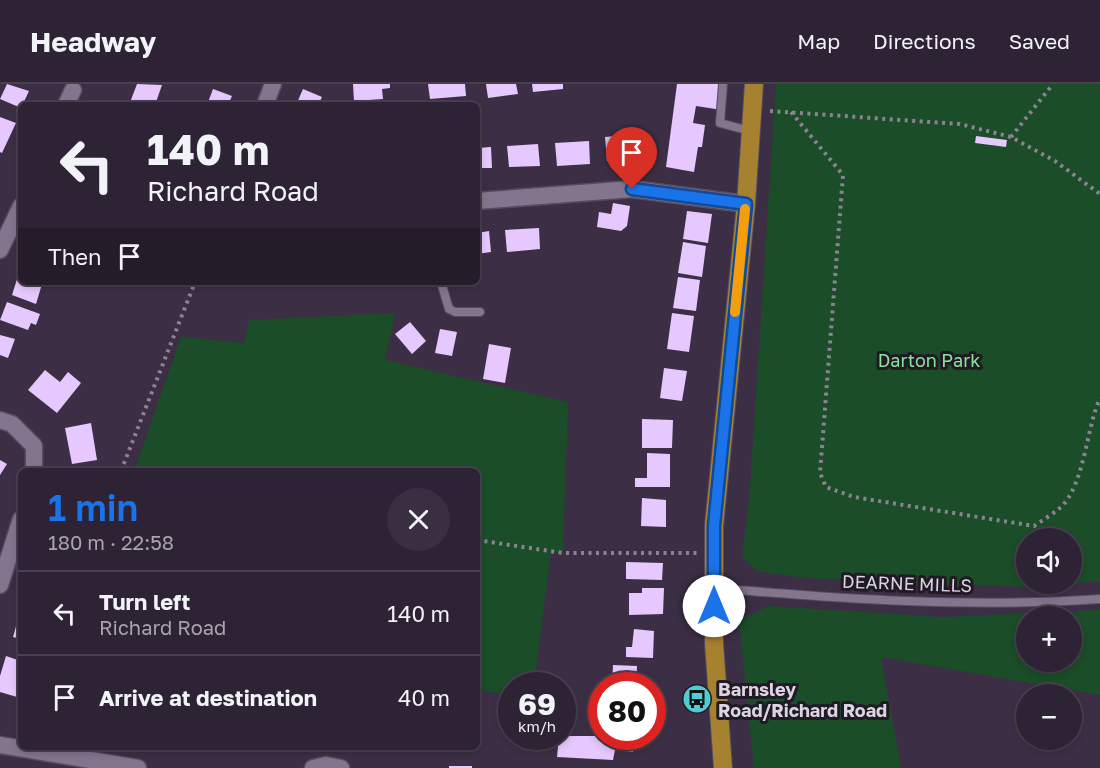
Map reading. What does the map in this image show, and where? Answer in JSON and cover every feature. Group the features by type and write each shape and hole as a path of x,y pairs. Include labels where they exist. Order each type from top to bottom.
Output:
{"highway":[{"path":"723,768 713,588 714,554 719,474 746,204 753,84"}],"street":[{"path":"266,102 273,84"},
{"path":"480,201 632,189 746,204"},
{"path":"0,250 18,212"},
{"path":"0,420 12,424 34,446 34,468"},
{"path":"0,585 18,528"},
{"path":"0,745 18,748"},
{"path":"30,750 138,768"},
{"path":"312,768 326,765 341,768"}],"lane":[{"path":"723,84 720,123 750,131"},
{"path":"442,285 449,309 455,312 480,312"},
{"name":"DEARNE MILLS","path":"713,588 933,602 1044,603 1100,599"}],"path":[{"path":"1011,137 1053,84"},
{"path":"751,111 960,124 1011,137 1055,161 1100,194"},
{"path":"791,112 843,176 820,473 826,487 854,497 1034,526 1062,506 1081,470 1094,413 1100,398"},
{"path":"122,468 194,285"},
{"path":"480,540 563,554 714,554"}],"green space":[{"name":"Darton Park","path":"776,84 1100,84 1100,581 1082,582 1082,528 1016,528 1016,587 805,578 757,571 742,557 749,502"},
{"path":"395,313 385,360 568,402 563,553 551,552 536,672 498,672 498,693 480,691 480,468 135,468 181,337 244,343 249,320"},
{"path":"768,606 942,617 1016,614 1016,672 1082,672 1082,611 1100,610 1100,695 1082,692 1082,684 1037,684 881,657 901,768 754,768 739,621"}],"building":[{"path":"7,84 29,91 24,102 18,102 18,107 0,99"},
{"path":"137,84 162,85 156,102 130,102"},
{"path":"353,84 390,84 390,88 382,89 383,99 354,101"},
{"path":"428,84 465,84 466,96 430,99"},
{"path":"486,84 516,84 518,94 488,98"},
{"path":"532,84 563,84 563,89 533,92"},
{"path":"677,84 726,84 722,110 696,106 693,123 705,125 702,147 698,147 694,172 666,167"},
{"path":"213,89 232,96 229,102 208,102"},
{"path":"303,89 322,97 320,102 297,102"},
{"path":"0,117 16,123 2,153 0,152"},
{"path":"637,134 640,158 607,161 605,137"},
{"path":"976,136 1007,140 1006,147 975,143"},
{"path":"589,141 590,164 557,166 555,143"},
{"path":"538,144 540,166 509,167 507,146"},
{"path":"491,147 492,168 480,168 480,148"},
{"path":"613,203 630,206 627,226 621,231 597,227 599,212 611,214"},
{"path":"687,211 712,214 708,243 683,239"},
{"path":"539,228 540,249 507,252 505,230"},
{"path":"489,231 491,252 480,254 480,232"},
{"path":"683,242 706,246 702,277 678,273"},
{"path":"18,276 18,285 42,285 36,304 12,295"},
{"path":"678,277 700,280 696,311 673,308"},
{"path":"7,302 40,314 36,325 31,323 28,330 0,320"},
{"path":"672,313 694,316 689,352 667,349"},
{"path":"410,322 426,341 412,354 395,334"},
{"path":"440,329 457,332 452,356 435,353"},
{"path":"0,335 15,339 8,358 0,355"},
{"path":"489,344 511,348 505,383 483,379"},
{"path":"664,368 687,371 682,401 660,398"},
{"path":"45,370 60,382 68,372 81,383 57,413 28,390"},
{"path":"642,419 673,420 672,448 642,448"},
{"path":"91,423 97,460 72,464 65,428"},
{"path":"647,453 670,454 670,487 635,487 635,478 647,478"},
{"path":"0,460 7,464 0,475"},
{"path":"642,498 666,500 666,527 641,526"},
{"path":"626,562 663,563 662,580 626,579"},
{"path":"642,588 664,588 663,614 629,615 629,593 642,593"},
{"path":"18,619 18,638 13,637"},
{"path":"634,629 654,631 653,658 626,657 626,647 632,647"},
{"path":"6,656 18,660 17,697 0,692 0,676"},
{"path":"613,665 637,666 637,672 613,672"},
{"path":"576,736 588,736 588,750 615,750 613,760 557,757 558,750 576,750"},
{"path":"449,766 472,766 472,768 449,768"}],"slow traffic":[{"path":"735,312 745,209"}],"place":[{"name":"Barnsley Road/Richard Road","path":"697,699"}],"route":[{"path":"632,189 746,204 714,526 714,606"}]}
